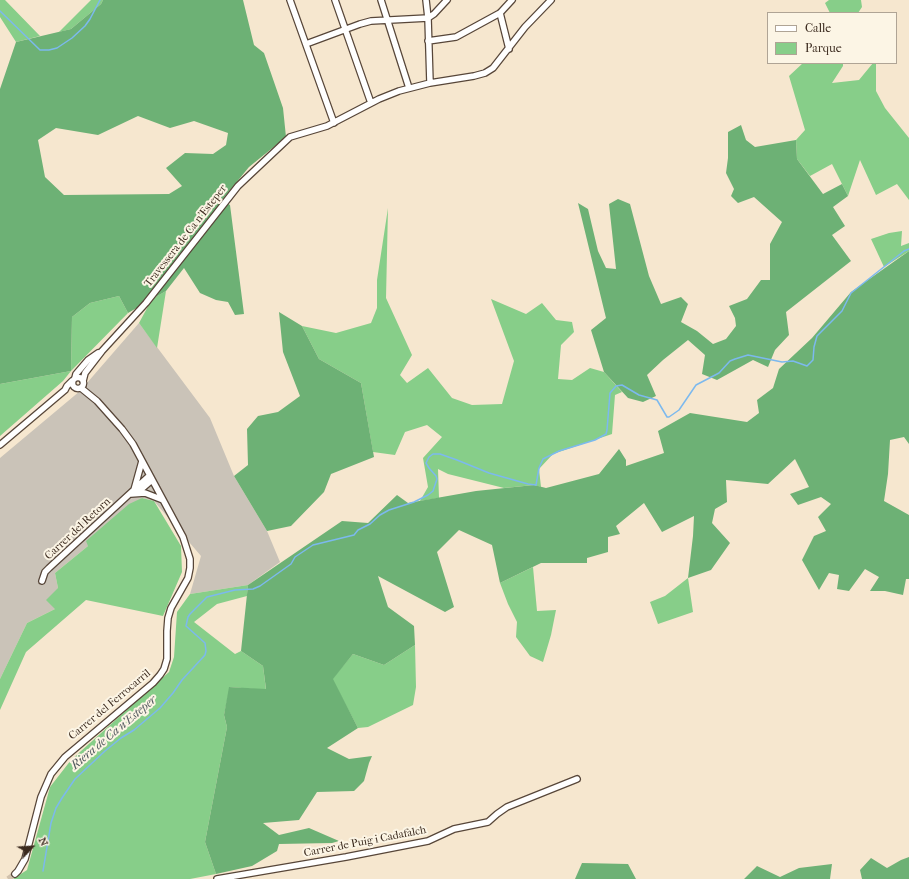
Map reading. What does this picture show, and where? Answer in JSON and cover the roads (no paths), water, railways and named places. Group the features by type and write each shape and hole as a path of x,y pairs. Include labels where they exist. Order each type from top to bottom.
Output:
{"street":[{"path":"290,0 334,123 387,95 409,88 485,73 493,68 525,27 551,0"},
{"path":"335,0 371,103"},
{"path":"380,0 409,88"},
{"path":"426,0 430,84"},
{"path":"306,44 371,21 428,18 434,14 447,0"},
{"path":"428,41 456,38 500,13 512,0"},
{"path":"500,13 509,48"},
{"name":"Travessera de Ca n'Esteper","path":"65,390 81,385 85,373 102,351 146,303 238,186 290,137 334,123"},
{"name":"Travessera de Ca n'Esteper","path":"0,445 65,390 88,360 102,351"},
{"path":"80,378 81,385 72,385 74,380 80,378"},
{"name":"Carrer del Ferrocarril","path":"14,874 18,871 25,859 41,797 51,774 64,757 160,676 167,659 168,618 171,608 188,578 190,568 190,559 183,537 132,444 122,429 81,385"},
{"path":"142,461 134,493 145,493 162,500"},
{"name":"Carrer del Retorn","path":"42,581 45,572 49,568 150,478"},
{"name":"Carrer de Puig i Cadafalch","path":"217,879 346,858 428,841 454,829 488,822 507,807 577,779"}],"waterway":[{"path":"0,11 40,50 49,50 57,48 72,38 85,26 100,0"},
{"name":"Riera de Ca n'Esteper","path":"43,871 51,823 56,808 75,779 105,751 134,730 160,708 182,680 205,655 205,643 186,626 190,614 207,597 235,590 253,589 260,586 291,564 295,557 313,545 354,535 358,530 370,524 380,515 389,510 414,502 428,495 433,491 437,479 426,463 429,457 433,454 440,454 489,473 536,485 539,468 543,459 559,451 595,440 606,434 610,393 616,386 622,385 639,395 657,400 667,417 669,417 679,410 696,385 719,373 730,361 735,359 748,355 782,362 793,361 807,366 813,360 817,336 842,311 851,293 904,251 909,249"}],"tunnel":[{"path":"8,879 15,874"}]}
